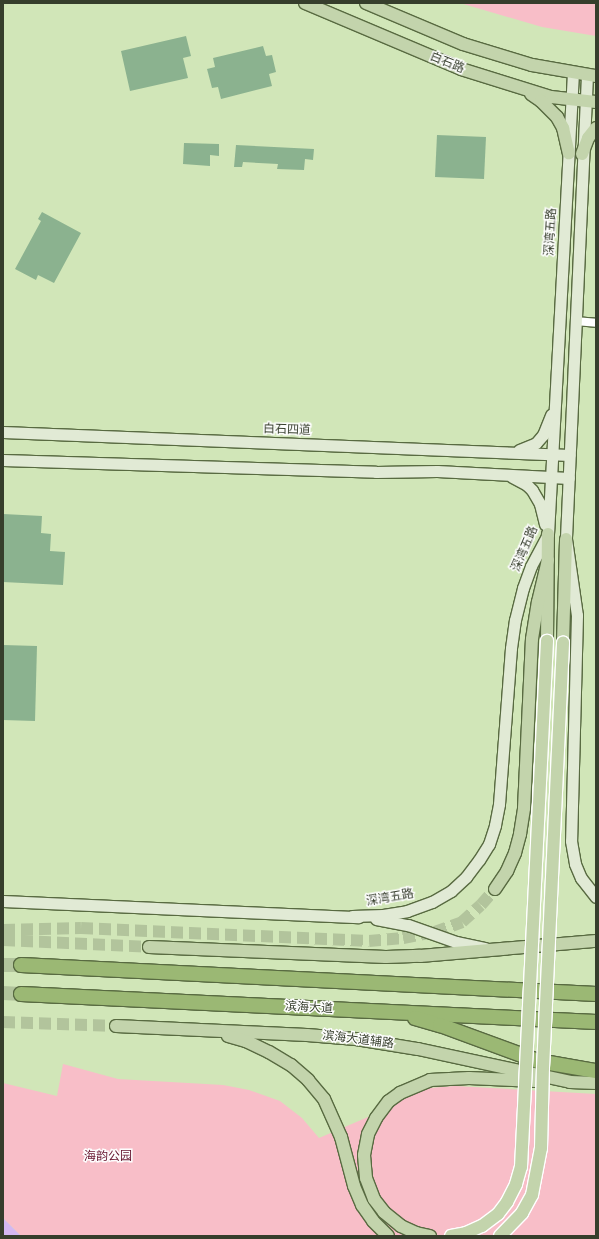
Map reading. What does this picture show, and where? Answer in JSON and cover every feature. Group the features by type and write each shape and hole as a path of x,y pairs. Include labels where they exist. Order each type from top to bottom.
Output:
{"highway":[{"path":"21,965 596,994"},
{"name":"滨海大道","path":"21,994 596,1022"},
{"path":"385,1011 440,1025 538,1061 596,1071"}],"main road":[{"name":"白石路","path":"305,3 461,69 551,97 590,102"},
{"name":"白石路","path":"366,3 463,44 532,65 592,75"},
{"path":"521,88 541,100 557,117 563,128 569,153"},
{"path":"582,154 588,138 596,128"},
{"path":"451,1236 466,1233 482,1226 498,1214 507,1202 516,1184 521,1166 547,641 548,534"},
{"path":"500,1236 522,1213 532,1195 541,1148 542,1068 563,642 566,539"},
{"path":"495,889 507,871 515,854 520,834 524,808 532,640 538,602 548,560"},
{"path":"149,947 386,957 420,956 596,941"},
{"name":"滨海大道辅路","path":"116,1026 307,1035 382,1043 418,1049 570,1082 596,1083"},
{"path":"197,1030 246,1041 291,1065 308,1080 324,1099 333,1116 341,1137 354,1186 362,1205 373,1221 388,1236"},
{"path":"430,1236 416,1233 401,1226 384,1212 374,1199 366,1178 364,1155 368,1134 376,1118 389,1101 400,1093 430,1080 570,1082"}],"street":[{"name":"深湾五路","path":"352,916 383,915 401,912 432,902 451,891 466,878 480,860 489,844 498,804 511,648 515,620 522,588 531,566 548,534 573,73"},
{"path":"592,75 590,102 582,154 566,539 577,614 571,841 575,864 581,878 596,897"},
{"path":"575,321 596,322"},
{"path":"507,452 523,449 536,443 543,435 548,425 555,401"},
{"name":"白石四道","path":"3,432 570,455"},
{"path":"3,460 503,474 569,478"},
{"path":"503,474 520,480 532,490 540,504 548,534"},
{"path":"3,901 352,916 381,919 456,942 494,949"}],"green space":[{"path":"460,3 596,3 596,36 542,27"},
{"name":"海韵公园","path":"63,1064 118,1079 223,1085 249,1090 280,1101 302,1118 319,1138 389,1108 409,1095 430,1088 455,1086 596,1094 596,1236 21,1236 3,1218 3,1083 57,1096"}],"shaded area":[{"path":"3,1218 21,1236 3,1236"}],"building":[{"path":"186,36 191,56 183,58 188,78 130,91 121,51"},
{"path":"263,46 266,56 272,55 276,72 269,74 272,86 221,99 218,87 212,88 207,69 215,67 213,58"},
{"path":"437,135 486,137 484,179 435,177"},
{"path":"184,143 219,144 219,156 210,155 210,166 183,164"},
{"path":"236,145 314,149 313,160 305,159 304,170 277,169 278,164 243,162 242,167 234,167"},
{"path":"42,212 81,233 54,283 38,275 36,280 15,269 41,221 38,219"},
{"path":"3,514 42,516 41,533 51,534 50,551 65,552 63,585 3,582"},
{"path":"3,645 37,646 35,721 3,720"}],"tunnel":[{"path":"3,930 81,928 369,941 403,938 435,932 462,922 481,905 495,889"},
{"path":"3,940 149,947"},
{"path":"3,965 21,965"},
{"path":"3,993 21,994"},
{"path":"3,1022 116,1026"}]}
